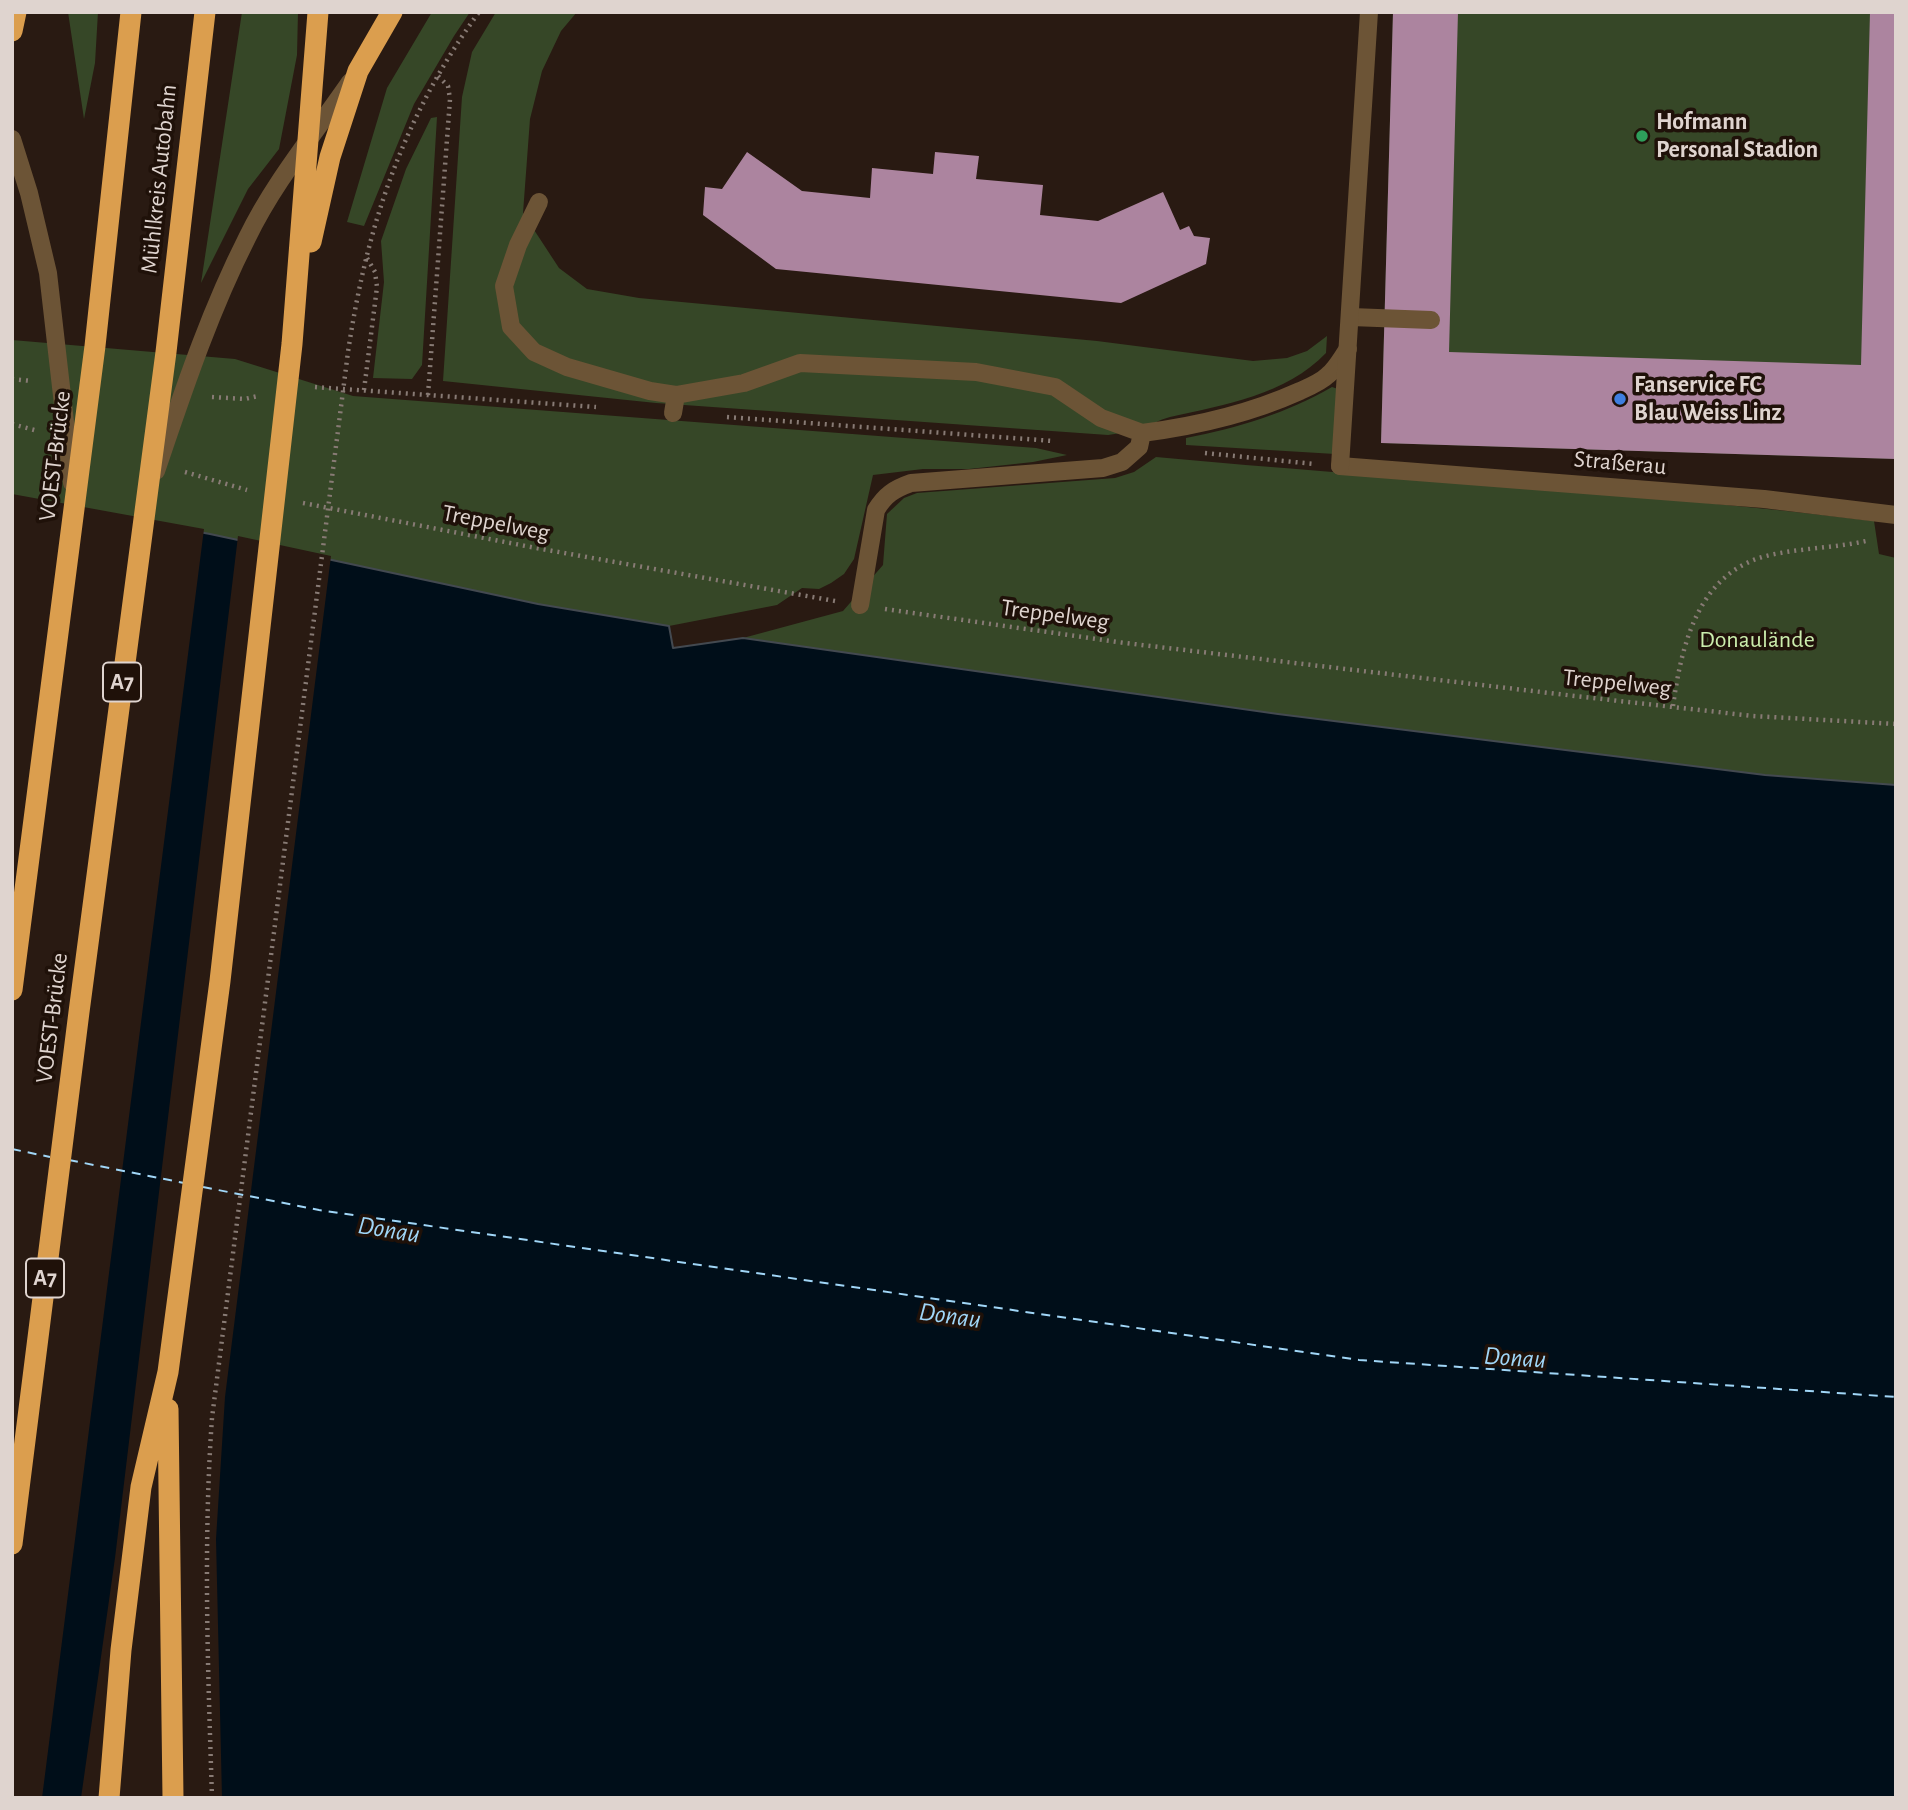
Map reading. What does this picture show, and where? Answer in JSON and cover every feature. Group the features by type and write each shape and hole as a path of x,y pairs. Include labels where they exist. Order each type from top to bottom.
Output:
{"highway":[{"path":"12,31 16,12"},
{"name":"Mühlkreis Autobahn","path":"95,346 131,12"},
{"name":"Mühlkreis Autobahn","path":"166,352 205,12"},
{"path":"109,1798 121,1650 141,1487 168,1372 220,981 292,344 318,12"},
{"path":"292,344 308,253 330,157 358,71 392,12"},
{"name":"VOEST-Brücke","path":"12,990 95,346"},
{"name":"VOEST-Brücke","path":"12,1544 166,352"},
{"path":"168,1372 173,1798"}],"street":[{"path":"1340,466 1369,12"},
{"name":"VOEST-Brücke","path":"147,499 196,355 247,236 280,181 358,71"},
{"path":"12,139 29,193 48,273 74,508"},
{"path":"539,202 503,286 511,327 534,352 567,367 650,391 674,404 800,363 976,372 1055,387 1101,418 1142,432 1191,427 1285,398 1328,375 1348,349"},
{"path":"1351,317 1431,320"},
{"path":"860,605 876,510 884,497 897,488 911,483 1103,468 1122,462 1139,447 1142,432"},
{"name":"Straßerau","path":"1340,466 1751,498 1896,515"}],"path":[{"path":"212,1798 205,1584 212,1418 348,352 366,257 382,199 403,142 438,76 479,12"},
{"path":"428,395 450,99 448,86 438,76"},
{"path":"366,257 375,272 377,287 364,390 605,408"},
{"path":"674,404 1057,441"},
{"path":"15,425 45,433"},
{"path":"1193,452 1340,466"},
{"path":"178,471 253,491"},
{"name":"Treppelweg","path":"300,503 630,566 860,605 1125,643 1753,716 1896,724"},
{"path":"1673,706 1682,653 1708,596 1724,576 1745,562 1771,555 1867,541"}],"green space":[{"path":"68,12 98,12 95,63 84,119"},
{"path":"242,12 298,12 297,55 279,149 248,189 201,283"},
{"path":"432,12 470,12 414,104 364,226 347,222 387,88"},
{"path":"496,12 577,12 561,31 542,71 530,119 523,213 559,268 587,289 639,298 1097,341 1253,361 1287,358 1307,351 1327,336 1326,353 1310,367 1273,389 1233,403 1170,417 1136,430 1108,435 656,403 443,381 462,97 472,52"},
{"name":"Hofmann Personal Stadion","path":"1393,12 1896,12 1896,459 1381,443"},
{"path":"437,117 422,365 412,379 373,378 384,282 381,241 406,169 431,118"},
{"path":"12,340 235,359 353,396 1036,448 1067,455 1033,462 969,469 923,469 873,475 854,559 844,574 819,589 802,588 777,605 669,626 538,604 210,534 12,497"},
{"path":"1332,387 1341,390 1335,454 1186,445 1186,438 1262,418 1298,405"},
{"name":"Donaulände","path":"1156,457 1605,494 1874,521 1879,554 1896,558 1896,785 1765,775 1278,714 743,638 843,611 883,565 887,514 904,498 917,493 1115,478 1134,472"}],"water":[{"name":"Donau","path":"12,497 210,534 538,604 669,626 673,648 743,638 1278,714 1765,775 1896,785 1896,1798 12,1798"}],"pier":[{"path":"12,494 204,529 42,1798 12,1798"},
{"path":"238,536 331,556 225,1397 216,1539 222,1798 81,1798 115,1558"}],"building":[{"path":"1393,12 1458,12 1449,352 1861,365 1870,12 1896,12 1896,459 1381,443"},
{"path":"747,152 802,191 870,198 872,168 933,174 935,152 979,156 976,179 1043,185 1040,215 1098,221 1163,192 1180,230 1189,226 1194,236 1210,238 1206,264 1121,303 776,269 703,215 705,187 722,189"}],"ferry route":[{"path":"12,1149 50,1157"},
{"path":"69,1160 184,1183"},
{"path":"203,1187 319,1210 1359,1360 1896,1397"}],"place":[{"name":"Hofmann Personal Stadion","path":"1642,136"},
{"name":"Fanservice FC Blau Weiss Linz","path":"1620,399"}]}
